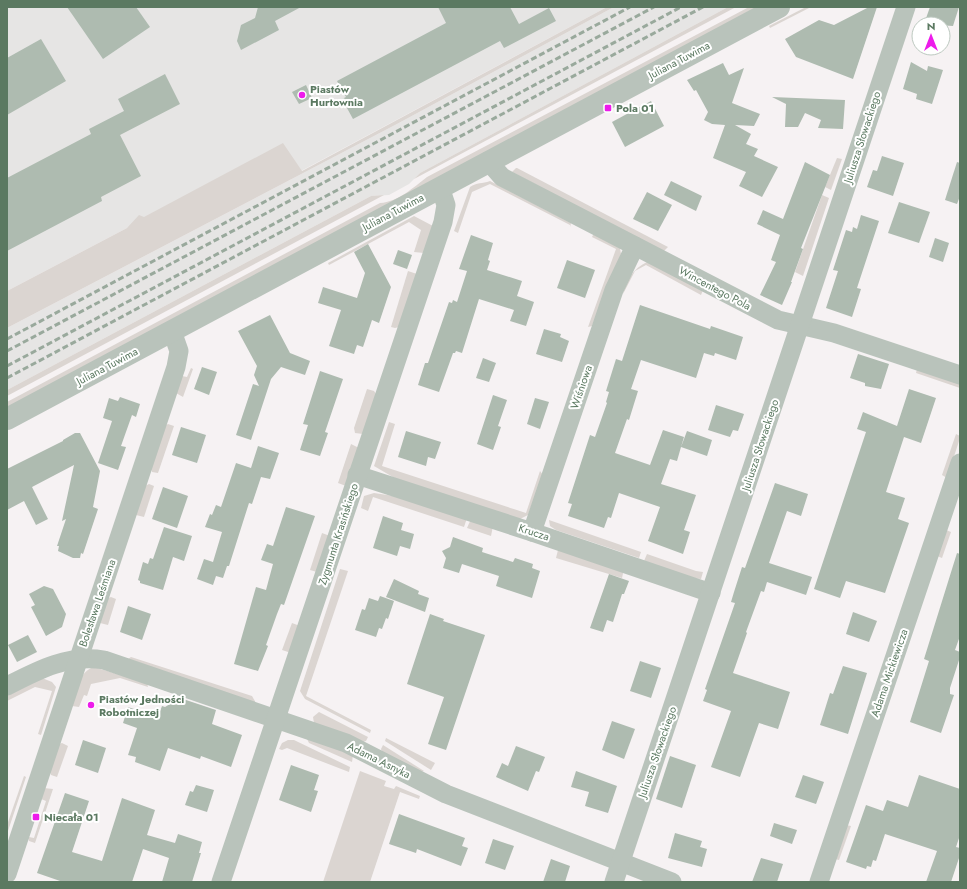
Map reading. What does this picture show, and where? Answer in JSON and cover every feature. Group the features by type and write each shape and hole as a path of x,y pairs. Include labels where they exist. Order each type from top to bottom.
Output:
{"street":[{"name":"Juliana Tuwima","path":"7,419 440,186 779,7"},
{"name":"Juliusza Słowackiego","path":"614,882 906,7"},
{"name":"Wincentego Pola","path":"488,161 502,177 769,316 800,326 834,333 960,375"},
{"name":"Zygmunta Krasińskiego","path":"221,882 444,217 446,202 440,186"},
{"name":"Wiśniowa","path":"532,532 614,290 635,246"},
{"name":"Bolesława Leśmiana","path":"7,874 176,367 179,352 172,331"},
{"name":"Adama Mickiewicza","path":"819,882 960,463"},
{"name":"Krucza","path":"358,475 711,593"},
{"name":"Adama Asnyka","path":"7,686 43,667 79,658 104,660 346,744 446,794 672,882"}],"shaded area":[{"path":"7,7 607,7 301,171 127,228 7,291"},
{"path":"607,7 614,7 397,124 7,328 7,291 127,228 139,215 144,217 283,143 302,171"},
{"path":"614,7 728,7 420,173 409,184 389,195 371,196 7,390 7,328 397,124"},
{"path":"728,7 736,7 414,179 420,173"},
{"path":"749,7 764,7 7,411 7,402 380,203 399,197 427,177"},
{"path":"806,7 811,7 770,28 769,26"},
{"path":"837,158 842,159 831,190 825,187"},
{"path":"516,168 668,247 663,252 512,172"},
{"path":"490,181 571,223 570,227 570,225 490,184 472,192 458,233 454,231 470,187 475,184"},
{"path":"384,195 7,396 7,390 371,196"},
{"path":"822,195 829,198 803,276 795,272"},
{"path":"414,216 433,226 424,253 414,252 421,230 409,222 329,265 328,263"},
{"path":"594,233 620,248 621,254 592,326 588,327 616,249 592,237"},
{"path":"647,262 703,290 701,295 646,265 635,271 623,294 626,284 634,271"},
{"path":"408,271 417,274 399,327 391,327"},
{"path":"191,368 193,369 183,397 176,393 182,376 187,377"},
{"path":"917,369 960,383 960,388 916,373"},
{"path":"367,389 374,391 376,394 363,434 355,433 354,428"},
{"path":"389,422 395,424 382,466 526,513 540,471 543,475 528,515 520,519 398,480 374,466"},
{"path":"168,424 174,426 158,473 152,472 151,469 165,426"},
{"path":"956,434 960,436 960,438 947,478 942,475"},
{"path":"351,444 359,448 346,486 338,483"},
{"path":"149,484 154,486 144,517 136,515 145,486"},
{"path":"374,493 394,496 467,518 464,527 373,497 368,511 361,508 364,496"},
{"path":"471,519 493,526 491,536 467,528"},
{"path":"549,520 641,552 639,558 556,530 550,526"},
{"path":"946,530 951,532 942,558 937,556"},
{"path":"322,533 330,536 317,572 310,570"},
{"path":"558,550 624,569 622,578 556,558"},
{"path":"647,554 703,572 701,579 690,578 644,561"},
{"path":"340,569 348,571 306,696 371,730 370,733 305,699 300,691"},
{"path":"111,597 116,599 108,625 100,623 108,598"},
{"path":"292,623 300,626 291,653 282,650"},
{"path":"131,657 252,696 256,703 128,659"},
{"path":"94,667 147,683 148,687 120,678 91,684 87,696 84,695 79,707 72,706 78,683 84,673"},
{"path":"42,678 52,682 56,687 41,735 38,734 52,691 35,687 7,701 7,695"},
{"path":"319,712 368,737 366,741 363,742 314,723 313,717"},
{"path":"306,737 353,755 352,762 309,743"},
{"path":"386,738 435,763 431,770 385,741"},
{"path":"288,740 294,740 350,767 349,772 287,748 282,750 279,749 282,743"},
{"path":"62,743 68,746 57,777 51,775 50,772 59,744"},
{"path":"383,745 424,771 421,772 382,752 381,749"},
{"path":"360,771 386,781 384,786 394,789 396,786 420,796 419,799 400,792 370,882 323,882"},
{"path":"24,776 26,777 7,834 7,825"},
{"path":"44,788 53,789 35,843 29,841 28,838 34,838 46,801 41,799"},
{"path":"846,825 851,826 839,860 835,859"}],"building":[{"path":"67,7 136,7 150,27 103,59"},
{"path":"258,7 301,7 275,21 279,30 241,50 237,41 241,25 255,18"},
{"path":"438,7 510,7 519,24 549,8 556,21 504,48 500,41 353,119 342,99 346,97 337,81 446,23"},
{"path":"869,7 877,7 853,79 796,57 785,39 819,20 834,25"},
{"path":"930,7 959,7 953,26 951,26 951,16 927,16"},
{"path":"41,39 66,81 7,115 7,58"},
{"path":"911,62 927,71 928,66 943,70 932,104 916,99 917,94 903,89"},
{"path":"723,63 729,75 744,68 732,103 760,114 754,126 735,125 751,134 746,144 758,149 754,156 778,167 762,197 739,186 746,172 713,158 725,125 712,124 704,120 708,112 696,90 694,91 687,80"},
{"path":"165,74 180,104 120,135 141,176 101,197 102,201 7,251 7,178 91,134 89,129 124,111 118,99"},
{"name":"Piastów Hurtownia","path":"306,85 312,98 299,104 292,92"},
{"path":"772,97 845,100 843,129 818,128 821,120 805,113 798,127 785,127 786,104"},
{"path":"651,101 664,126 625,147 612,122"},
{"path":"882,156 904,163 893,196 867,187 873,170 877,171"},
{"path":"805,162 830,175 801,248 803,249 792,282 782,305 760,295 776,262 771,260 780,235 757,224 763,210 783,219"},
{"path":"957,162 960,163 960,196 957,204 945,200"},
{"path":"671,181 702,196 696,211 664,195"},
{"path":"647,192 672,205 658,231 633,219"},
{"path":"899,202 930,212 919,243 888,233"},
{"path":"861,215 879,221 857,288 861,289 852,317 826,308 838,271 833,270 846,230 852,232 853,227 857,229"},
{"path":"471,235 493,243 487,270 522,281 517,296 534,302 526,326 510,321 514,310 479,299 462,353 456,351 453,353 439,392 418,385 425,363 428,363 449,302 452,303 453,300 457,302 467,271 459,269"},
{"path":"935,238 949,243 943,262 929,257"},
{"path":"368,244 391,287 379,323 372,320 363,347 357,345 354,354 329,346 341,310 318,303 323,287 357,298 365,273 354,252"},
{"path":"398,250 412,255 407,269 393,264"},
{"path":"567,260 595,270 585,298 557,288"},
{"path":"640,305 710,329 711,326 743,337 736,360 715,353 714,356 704,353 696,378 641,360 631,389 638,391 629,420 627,419 615,453 650,465 663,430 684,437 677,461 670,459 661,484 696,495 684,530 690,532 683,554 648,541 660,507 619,493 611,518 608,517 604,528 568,516 572,504 568,503 590,435 595,437 607,403 609,392 606,391 616,359 622,361"},
{"path":"270,315 290,353 310,361 305,375 281,367 271,379 251,440 236,435 253,384 259,386 254,375 257,366 238,331"},
{"path":"544,329 561,334 560,337 569,341 562,362 536,354"},
{"path":"858,354 889,364 881,389 865,386 865,383 850,378"},
{"path":"483,358 496,363 489,382 476,378"},
{"path":"202,367 217,372 209,395 194,389"},
{"path":"320,371 343,379 325,432 328,433 320,456 300,450 308,425 303,424"},
{"path":"909,389 936,398 921,443 904,437 886,492 905,498 898,519 909,523 885,593 846,581 840,598 814,589 866,432 857,429 863,412 897,426"},
{"path":"493,395 507,400 498,426 501,427 493,450 477,444"},
{"path":"120,397 140,404 136,417 132,415 121,446 126,447 118,470 98,463 112,421 103,418 109,398 118,401"},
{"path":"535,398 549,402 540,429 527,424"},
{"path":"716,405 744,414 738,431 733,430 730,437 708,430"},
{"path":"181,427 206,435 197,463 172,455"},
{"path":"406,431 441,442 435,459 428,457 426,466 398,457"},
{"path":"687,431 712,440 707,456 681,447"},
{"path":"75,433 80,433 100,471 93,507 98,509 83,554 81,553 80,558 73,558 58,551 59,546 57,546 66,519 62,521 74,465 32,487 48,519 36,525 24,501 7,510 7,469 63,441"},
{"path":"258,446 279,453 270,479 261,477 252,504 249,503 229,566 227,566 223,578 216,576 213,585 197,579 204,559 213,562 222,532 205,527 210,514 212,515 216,505 221,507 236,463 251,468"},
{"path":"775,483 808,494 801,516 787,511 769,563 812,577 806,595 767,582 764,592 761,591 746,632 747,633 733,673 790,692 778,729 759,723 740,777 711,767 731,711 703,701 707,690 705,689 735,603 731,602 742,567 745,568"},
{"path":"163,487 188,496 177,528 152,519"},
{"path":"286,507 315,516 284,605 281,604 277,614 266,645 268,646 258,671 234,664 256,587 266,590 273,564 261,560 267,544 273,546"},
{"path":"383,516 403,523 401,530 414,534 410,549 400,546 397,556 373,548"},
{"path":"164,527 192,536 184,561 173,557 163,590 140,583 138,580 143,562 148,564 150,558 153,559"},
{"path":"453,537 483,548 482,552 513,562 515,558 533,564 532,568 540,571 532,598 496,586 499,576 462,564 459,573 443,568 446,558 442,551 450,547"},
{"path":"957,553 960,554 960,636 955,650 960,652 960,657 950,688 950,694 954,695 941,733 910,722 929,661 924,659"},
{"path":"609,574 629,581 624,594 622,594 613,622 607,620 603,632 590,628"},
{"path":"394,579 419,591 418,594 429,598 425,612 386,597"},
{"path":"44,586 53,589 66,614 62,627 46,636 31,607 35,605 29,594"},
{"path":"380,596 394,601 388,619 386,618 382,629 379,628 376,637 355,630 362,609 365,610 369,598 378,601"},
{"path":"128,606 151,614 142,640 120,632"},
{"path":"853,612 877,621 869,642 846,634"},
{"path":"430,614 444,619 443,621 485,635 446,750 428,744 444,697 407,684"},
{"path":"28,635 37,652 17,662 8,645"},
{"path":"640,661 661,668 651,698 630,691"},
{"path":"843,666 867,673 848,734 820,725 830,693 833,694"},
{"path":"177,697 216,710 212,724 242,735 231,767 201,756 200,759 168,748 160,771 135,762 136,757 128,755 137,728 123,723 128,707 158,717 162,706 165,707 175,701"},
{"path":"612,721 635,729 624,759 602,750"},
{"path":"83,740 106,748 98,773 75,765"},
{"path":"516,746 545,757 539,772 536,771 528,791 496,777 502,763 508,766"},
{"path":"670,756 696,765 682,808 656,799"},
{"path":"291,765 319,775 314,790 318,791 311,812 279,800"},
{"path":"576,771 617,786 608,813 585,806 589,792 571,787"},
{"path":"803,775 824,782 816,804 795,797"},
{"path":"919,775 960,789 960,835 956,847 960,848 960,855 951,882 926,882 937,851 885,834 876,861 873,860 871,867 867,866 866,869 846,862 866,805 883,811 887,800 908,807"},
{"path":"196,785 214,790 207,812 185,805 190,791 193,792"},
{"path":"65,793 89,801 72,852 102,861 122,798 155,810 147,835 175,843 178,834 202,842 199,853 201,853 192,882 162,882 169,858 143,849 132,882 63,882 37,873"},
{"path":"399,814 465,838 462,846 468,848 461,866 417,849 416,853 389,844"},
{"path":"774,823 797,830 792,844 770,836"},
{"path":"675,833 702,841 700,847 707,849 702,867 668,858"},
{"path":"493,839 514,846 505,870 485,863"},
{"path":"761,858 783,864 777,882 752,882"},
{"path":"551,859 570,866 565,882 543,882"}],"railway":[{"path":"7,339 630,7"},
{"path":"7,351 654,7"},
{"path":"7,366 681,7"},
{"path":"7,378 703,7"}],"place":[{"name":"Piastów Hurtownia","path":"302,95"},
{"name":"Pola 01","path":"608,108"},
{"name":"Piastów Jedności Robotniczej","path":"91,705"},
{"name":"Niecała 01","path":"36,817"}]}
